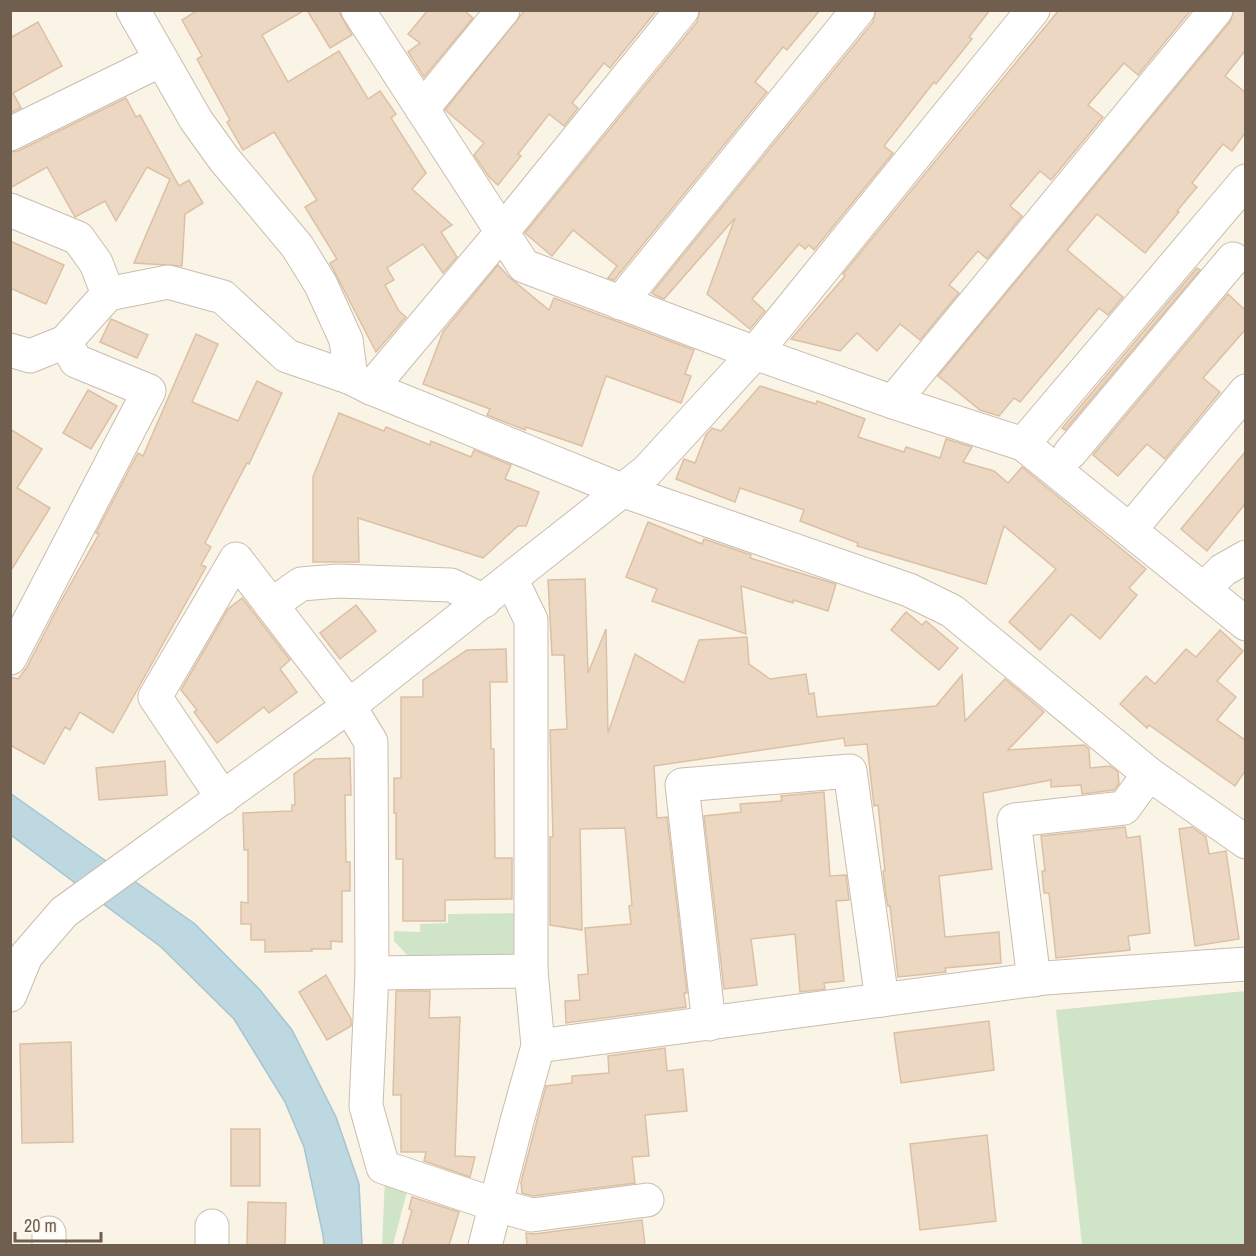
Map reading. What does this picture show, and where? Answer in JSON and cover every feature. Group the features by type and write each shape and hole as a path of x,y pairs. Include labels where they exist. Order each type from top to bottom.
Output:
{"street":[{"path":"133,10 196,120 224,159 297,246 321,285 346,340 361,383"},
{"path":"357,10 524,266 755,353 893,402 1023,444 1245,624"},
{"path":"422,109 503,10"},
{"path":"361,383 502,232 682,10"},
{"path":"620,303 858,10"},
{"path":"10,995 26,956 64,912 349,706 647,471 755,353 1033,10"},
{"path":"893,402 1216,10"},
{"path":"10,134 162,60"},
{"path":"1023,444 1245,181"},
{"path":"10,210 78,238 96,263 108,294"},
{"path":"1070,453 1239,264 1201,234"},
{"path":"10,350 30,356 65,342 108,294 168,282 223,297 287,356 361,383 624,491 909,590 951,611 1149,774 1244,839"},
{"path":"10,658 149,391 76,361 65,342"},
{"path":"1130,530 1245,391"},
{"path":"1204,589 1223,570 1245,557"},
{"path":"223,798 155,697 236,559 349,706 371,742 372,973 366,1106 383,1167 532,1215 647,1200"},
{"path":"485,1245 538,1046 531,971 531,620 511,579"},
{"path":"271,605 301,584 338,581 452,585 484,601"},
{"path":"709,1024 682,786 850,771 882,1000"},
{"path":"1034,980 1014,820 1124,808 1149,774"},
{"path":"538,1046 1034,980 1245,964"},
{"path":"372,973 531,971"}],"green space":[{"path":"523,913 523,944 510,957 409,957 394,941 394,931 420,932 420,924 448,923 448,914"},
{"path":"1245,991 1245,1245 1082,1245 1056,1010"},
{"path":"385,1177 409,1184 393,1245 382,1246"}],"water":[{"path":"10,793 195,924 260,990 292,1030 336,1117 359,1184 362,1245 324,1245 304,1147 285,1102 234,1019 161,947 11,835"}],"building":[{"path":"198,10 305,10 262,35 288,82 339,51 368,99 380,91 396,114 391,118 426,173 412,189 452,225 441,232 457,257 443,273 423,244 387,268 394,280 385,285 399,311 406,317 376,352 330,263 337,259 305,207 317,200 274,132 243,150 227,122 230,120 197,59 202,56 182,20"},
{"path":"307,10 338,10 352,35 330,48"},
{"path":"428,10 464,10 473,18 424,77 408,52 420,43 408,34"},
{"path":"525,10 657,10 610,68 604,63 572,103 578,108 564,126 549,114 518,154 521,156 498,185 489,177 474,155 484,143 445,110"},
{"path":"700,10 820,10 787,50 783,47 755,82 767,92 614,280 608,278 617,266 573,230 552,256 525,233 697,22"},
{"path":"876,10 990,10 969,37 972,39 936,84 934,82 884,146 893,153 814,250 809,245 805,249 799,244 752,299 765,311 750,329 707,294 735,218 664,299 652,293 873,22"},
{"path":"1059,10 1191,10 1138,75 1124,63 1088,105 1103,117 1051,180 1040,171 1010,206 1022,216 987,259 978,251 949,285 959,293 920,340 900,324 877,351 857,333 840,351 791,339 845,276 843,274"},
{"path":"1234,10 1245,10 1245,51 1225,76 1245,92 1245,133 1232,151 1223,144 1192,183 1197,187 1145,253 1097,214 1067,250 1123,297 1108,315 1099,308 1020,402 1014,398 999,416 980,410 938,376 1230,22"},
{"path":"38,22 62,66 13,93 21,108 10,113 10,38"},
{"path":"126,98 136,117 140,115 179,186 189,180 203,203 185,214 182,266 134,263 170,179 147,167 116,221 105,201 75,217 47,167 10,188 10,152 18,151"},
{"path":"10,241 64,265 46,304 10,288"},
{"path":"498,265 549,310 554,298 694,350 685,374 691,376 681,403 606,376 582,446 526,427 525,430 487,415 490,409 423,384 443,332"},
{"path":"1197,268 1200,270 1065,430 1062,428"},
{"path":"1228,294 1245,310 1245,330 1203,378 1220,392 1165,459 1147,444 1118,476 1093,455"},
{"path":"111,319 148,335 137,358 100,342"},
{"path":"196,334 218,344 192,402 238,421 257,381 282,393 249,464 247,463 205,543 211,547 201,565 206,567 113,733 80,712 70,730 65,727 44,764 10,745 10,677 18,679 27,667 99,534 96,533 138,453 143,456"},
{"path":"760,386 816,404 817,401 865,419 858,437 904,452 906,447 940,458 946,439 972,447 963,462 994,471 1008,483 1022,467 1146,569 1129,588 1137,595 1100,639 1071,614 1040,650 1009,622 1056,569 1004,526 986,584 857,546 858,543 800,521 804,510 740,488 735,502 676,479 684,459 695,463 706,435 712,428 721,431"},
{"path":"88,390 117,406 91,449 63,433"},
{"path":"339,413 384,431 386,427 430,445 431,441 471,457 474,450 511,465 505,479 539,492 526,526 518,526 483,558 358,518 359,562 313,562 313,477"},
{"path":"10,429 42,449 17,488 50,508 10,572"},
{"path":"1245,452 1245,504 1207,551 1181,529"},
{"path":"648,522 702,544 704,539 751,555 750,558 836,584 828,611 793,600 793,603 741,586 746,634 652,601 657,589 626,577"},
{"path":"585,579 588,673 606,629 608,733 635,654 684,683 699,640 747,637 749,664 770,679 806,674 809,694 814,693 817,717 936,706 962,675 965,721 1005,679 1044,712 1008,750 1084,745 1089,749 1090,768 1110,766 1118,772 1119,784 1114,790 1082,794 1081,785 1051,787 1051,780 983,793 992,869 939,876 945,937 999,932 1001,963 945,968 946,972 898,977 890,906 888,906 886,896 883,871 885,871 878,805 874,806 867,744 845,746 844,738 654,766 657,818 667,817 687,993 684,993 686,1007 566,1023 565,1001 580,1000 578,975 588,974 585,928 631,924 629,906 632,905 625,828 580,829 582,930 550,925 550,837 553,837 550,730 567,729 564,655 552,655 548,580"},
{"path":"242,598 290,660 280,669 297,692 269,713 264,707 217,743 194,712 197,710 181,690 228,609"},
{"path":"356,605 376,631 340,659 320,633"},
{"path":"906,612 922,625 926,621 958,648 939,670 891,630"},
{"path":"1220,630 1243,651 1217,681 1236,697 1217,720 1245,740 1245,771 1235,786 1149,725 1147,728 1120,704 1146,676 1155,684 1186,649 1196,657"},
{"path":"506,649 507,682 490,682 491,749 494,749 495,858 512,858 512,899 445,900 445,921 403,921 403,859 396,859 396,813 394,813 394,778 401,778 401,697 423,697 423,680 467,650"},
{"path":"350,758 351,795 345,795 346,862 350,862 350,891 342,891 342,942 331,941 331,949 265,952 265,940 251,940 251,924 241,924 241,902 248,903 248,850 244,850 243,813 292,811 292,805 295,805 294,774 315,759"},
{"path":"165,761 167,795 99,800 96,768"},
{"path":"824,792 830,876 846,875 849,900 836,901 844,981 824,983 825,989 800,992 795,934 751,939 757,985 724,989 704,816 741,812 740,804 782,801 781,796"},
{"path":"1125,827 1127,838 1140,836 1150,933 1128,936 1130,950 1056,958 1049,893 1044,893 1042,871 1045,871 1041,836"},
{"path":"1192,827 1206,837 1209,854 1226,851 1239,939 1195,946 1179,829"},
{"path":"326,975 351,1019 351,1026 327,1040 299,992"},
{"path":"396,991 430,991 429,1018 460,1017 455,1156 475,1157 470,1177 424,1161 426,1152 401,1152 401,1095 393,1095"},
{"path":"989,1021 994,1070 901,1083 894,1033"},
{"path":"71,1042 73,1142 22,1143 20,1044"},
{"path":"665,1048 667,1071 683,1069 687,1111 645,1115 649,1156 632,1157 635,1183 533,1196 522,1193 521,1182 546,1086 572,1083 572,1076 609,1073 608,1056"},
{"path":"231,1129 260,1129 260,1186 231,1186"},
{"path":"987,1135 996,1221 920,1230 910,1144"},
{"path":"412,1197 459,1212 449,1245 402,1245 412,1210 409,1209"},
{"path":"248,1202 286,1203 285,1245 247,1245"},
{"path":"642,1220 645,1245 527,1245 526,1233 534,1234"}]}
